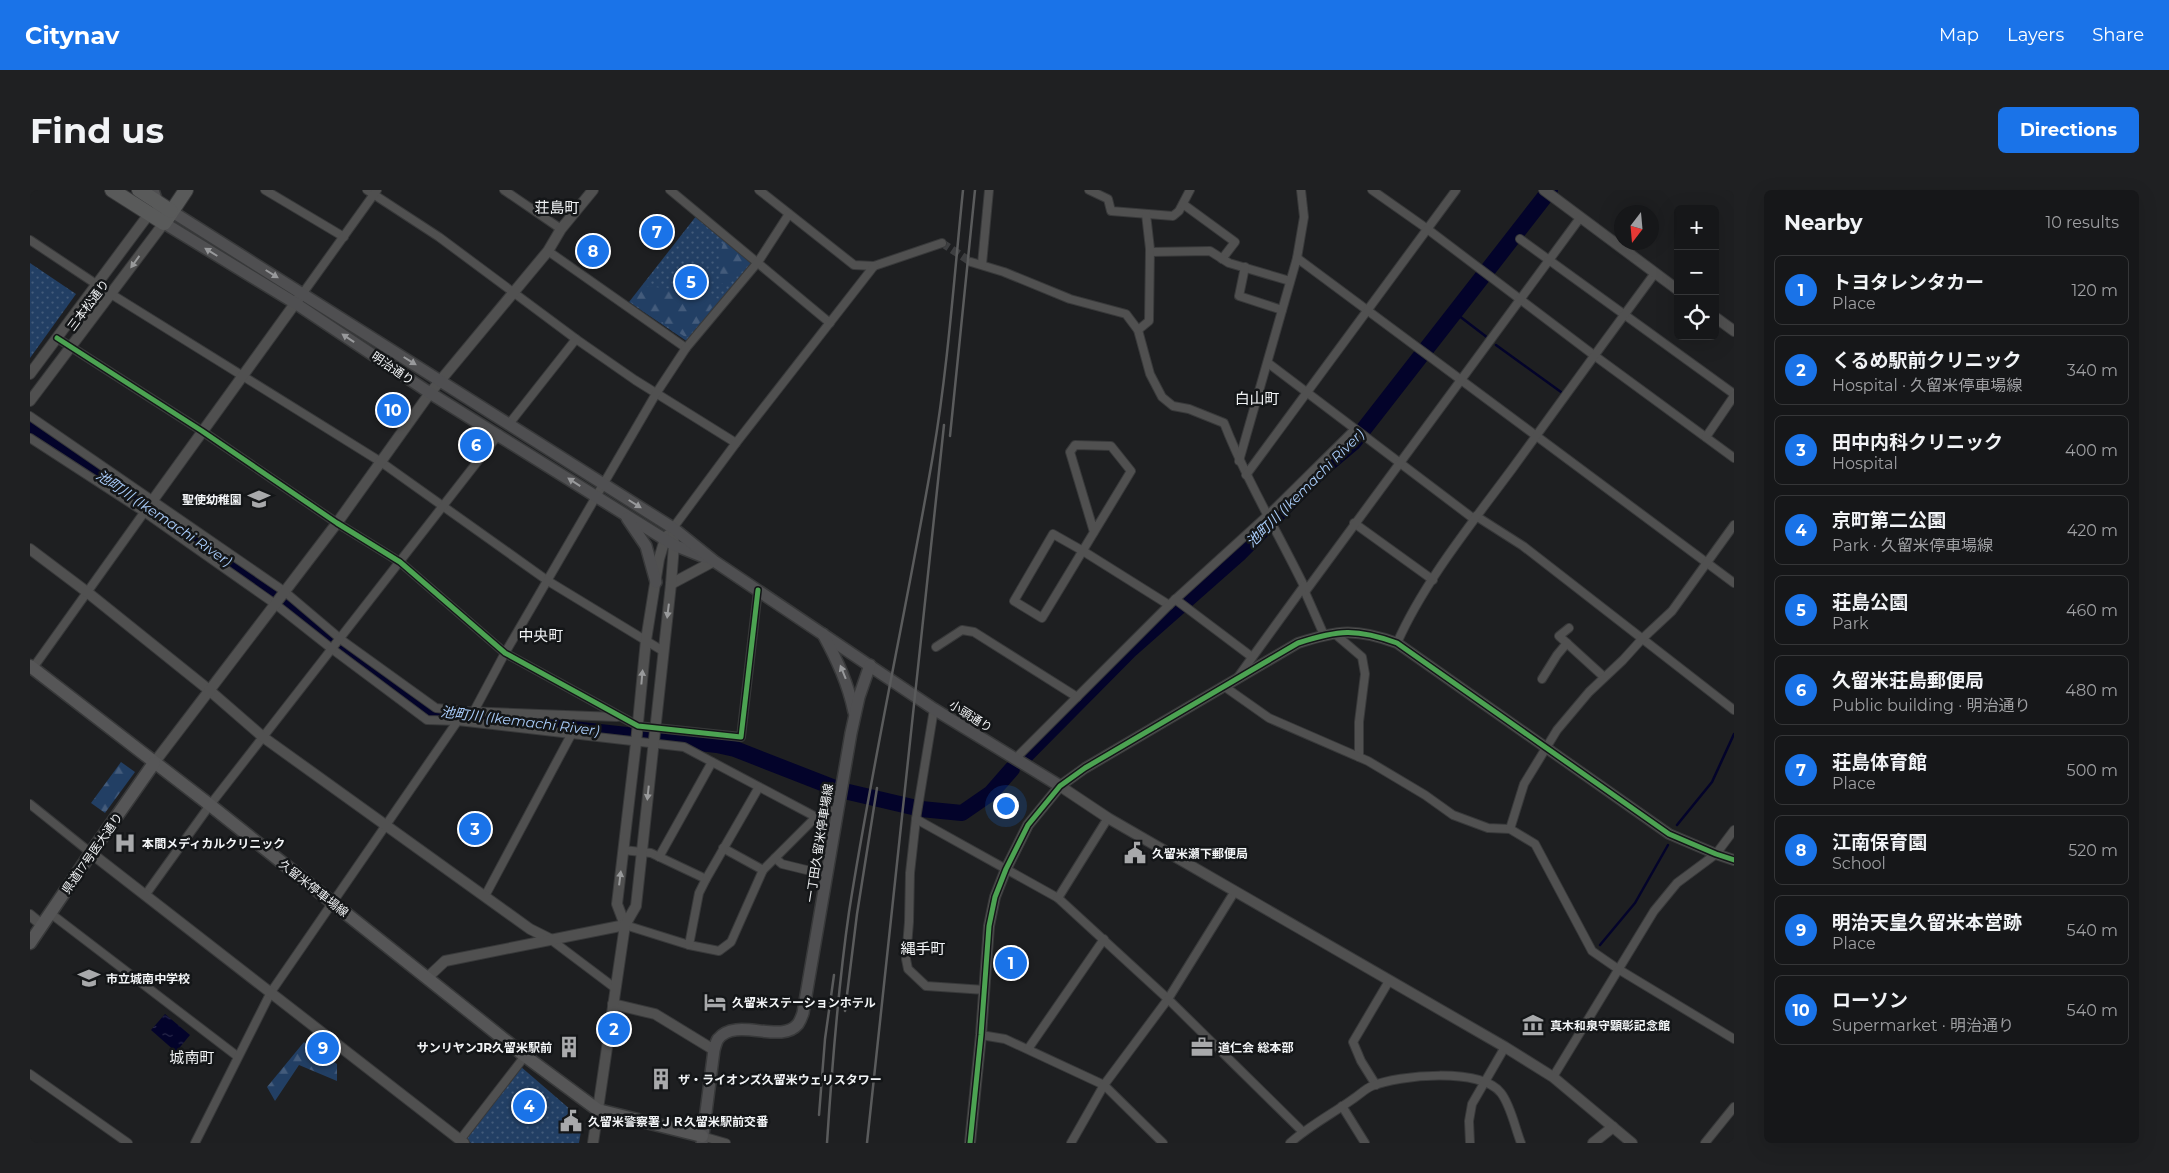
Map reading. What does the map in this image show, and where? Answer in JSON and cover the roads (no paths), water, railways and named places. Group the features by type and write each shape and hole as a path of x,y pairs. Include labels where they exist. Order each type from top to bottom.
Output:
{"highway":[{"name":"明治通り","path":"112,190 149,214 168,217"},
{"name":"明治通り","path":"138,190 158,194 168,217"},
{"path":"168,217 186,190"},
{"path":"149,214 158,194"}],"main road":[{"name":"明治通り","path":"168,217 303,293 673,528"},
{"name":"明治通り","path":"168,217 430,393 499,434 669,542"},
{"path":"622,512 646,546 656,582"},
{"path":"673,528 714,561 870,665"},
{"path":"669,542 714,561"},
{"path":"822,632 842,668 850,690 855,716"},
{"name":"小頭通り","path":"870,665 934,709 1060,786"},
{"name":"一丁田久留米停車場線","path":"714,1050 719,1038 732,1030 788,1030 797,1025 806,1002 855,716 870,665"},
{"name":"久留米停車場線","path":"31,667 210,805 525,1056 598,1110"},
{"name":"県道17号医大通り","path":"30,943 154,763"},
{"path":"598,1110 702,1140 714,1050"}],"street":[{"path":"265,190 344,237"},
{"path":"504,190 561,229"},
{"path":"154,763 337,523 430,393 548,251 561,229 593,190"},
{"path":"670,190 830,323"},
{"path":"759,190 854,265 874,266 942,243"},
{"path":"982,264 989,190"},
{"path":"1089,190 1108,199 1111,211 1173,216 1179,211 1190,190"},
{"path":"1372,190 1522,299 1595,356 1734,458"},
{"path":"1246,475 1426,228 1456,190"},
{"path":"1544,190 1674,287"},
{"path":"31,667 344,237 373,192 439,237 576,339 736,443"},
{"path":"1239,461 1297,258 1304,217 1299,192"},
{"path":"1183,204 1235,242 1222,259"},
{"name":"三本松通り","path":"30,374 149,214"},
{"path":"474,711 505,653 657,392 686,348 758,262 789,214"},
{"path":"1138,330 1149,321 1150,252 1146,214"},
{"name":"三本松通り","path":"30,401 168,217"},
{"path":"1235,681 1522,299 1580,218"},
{"path":"1520,239 1734,395 1706,437"},
{"path":"30,240 111,294 381,462 548,581 663,650"},
{"path":"548,251 686,348"},
{"path":"1150,252 1210,251 1229,263 1290,281"},
{"path":"1297,258 1734,582"},
{"path":"972,262 982,264 1070,299 1126,314 1138,330 1150,374 1162,397 1173,406 1189,409 1224,423 1246,475 1269,514 1305,589 1330,634 1362,657 1365,674 1359,722 1359,757"},
{"path":"624,925 616,904 638,726 646,640 656,582 673,528 736,443 874,266"},
{"path":"1245,267 1239,296 1282,310"},
{"path":"1397,643 1403,628 1475,517 1655,273"},
{"path":"1719,320 1734,331"},
{"path":"57,338 202,431 337,523 400,562 505,653 638,726 741,737 758,590"},
{"path":"509,424 576,339"},
{"path":"1268,363 1398,462 1475,517 1523,546 1734,710"},
{"path":"30,416 284,591 340,638 436,708 465,711 619,717"},
{"path":"1015,759 1172,602 1269,514 1355,429"},
{"path":"146,894 210,805 499,434"},
{"path":"30,438 144,512 275,604 427,720 458,721 636,743 684,747 816,818"},
{"path":"1094,532 1070,452 1076,445 1110,446 1130,471 1094,532 1082,551 1042,618 1014,601 1053,534 1082,551 1172,602 1252,657"},
{"path":"1354,523 1433,580"},
{"path":"1510,829 1524,784 1557,730 1604,676 1624,660 1642,639 1672,611 1734,524"},
{"path":"594,1143 624,925 636,906 671,584 669,542"},
{"path":"30,549 209,690 263,737 530,929 550,939 615,988"},
{"path":"671,584 714,561"},
{"path":"1568,628 1559,636 1604,676"},
{"path":"936,647 962,630 974,632 1077,697"},
{"path":"970,1143 990,926 996,897 1006,869 1028,825 1060,786 1085,768 1298,643 1330,634 1360,632 1397,643 1547,747 1626,806 1669,834 1734,860"},
{"path":"1542,679 1567,643"},
{"path":"1225,687 1269,718 1359,757 1453,815 1488,828 1510,829 1535,844 1592,951 1618,969 1734,1039"},
{"path":"934,709 916,818 910,873 910,922 906,959 908,970 926,986 985,990"},
{"path":"195,1143 271,992 465,711"},
{"path":"485,896 570,735"},
{"path":"659,857 712,762"},
{"path":"1060,786 1108,818 1553,1076 1632,1143"},
{"path":"689,945 699,894 760,787"},
{"path":"30,804 458,1141 525,1056"},
{"path":"427,978 445,961 624,925 689,945 719,951 731,942 763,870 816,818 838,807"},
{"path":"916,818 1058,898 1168,999 1303,1132"},
{"path":"1058,898 1108,818"},
{"path":"1553,1076 1654,911 1677,884 1716,854 1734,830"},
{"path":"724,848 763,870"},
{"path":"623,850 642,852 659,857 706,879"},
{"path":"775,858 782,864 827,875"},
{"path":"1071,1143 1104,1085 1168,999 1235,891"},
{"path":"50,913 238,1056"},
{"path":"30,915 42,925"},
{"path":"1028,1049 1104,939"},
{"path":"1376,1085 1361,1061 1353,1042 1389,981"},
{"path":"613,1004 655,1014 714,1050"},
{"path":"981,1035 1005,1039 1104,1085 1163,1143"},
{"path":"1470,1143 1468,1121 1472,1104 1505,1047"},
{"path":"30,1074 128,1143"},
{"path":"1290,1143 1369,1087 1411,1078 1439,1076 1485,1082 1501,1093 1521,1143"},
{"path":"1342,1106 1365,1143"},
{"path":"1705,1143 1734,1107"},
{"path":"1593,1143 1613,1127"},
{"path":"702,1140 726,1143"}],"water":[{"path":"165,1014 190,1035 176,1052 151,1030"}],"waterway":[{"name":"池町川 (Ikemachi River)","path":"1026,755 1129,651 1240,553 1321,470 1353,443 1550,190"},
{"path":"1454,312 1488,338"},
{"path":"1496,345 1561,392"},
{"name":"池町川 (Ikemachi River)","path":"30,429 140,500 291,607 426,710 439,714 717,745 735,749 840,790 921,809 962,813 991,793 1012,769"},
{"path":"1677,825 1712,782 1734,734"},
{"path":"1600,945 1635,903 1668,845"}],"tunnel":[{"path":"942,243 971,262"}],"railway":[{"path":"827,1143 836,1027 849,912 933,455 947,356 963,190"},
{"path":"950,436 975,190"},
{"path":"867,1143 944,425"},
{"path":"845,1011 857,914 877,788"},
{"path":"819,1115 825,1039 834,975"}],"place":[{"name":"荘島体育館","path":"657,232"},
{"name":"江南保育園","path":"593,251"},
{"name":"荘島公園","path":"691,282"},
{"name":"ローソン","path":"393,410"},
{"name":"久留米荘島郵便局","path":"476,445"},
{"name":"聖使幼稚園","path":"259,499"},
{"name":"田中内科クリニック","path":"475,829"},
{"name":"本間メディカルクリニック","path":"125,843"},
{"name":"久留米瀬下郵便局","path":"1135,853"},
{"name":"トヨタレンタカー","path":"1011,963"},
{"name":"市立城南中学校","path":"89,978"},
{"name":"久留米ステーションホテル","path":"715,1002"},
{"name":"真木和泉守顕彰記念館","path":"1533,1025"},
{"name":"くるめ駅前クリニック","path":"614,1029"},
{"name":"サンリヤンJR久留米駅前","path":"569,1047"},
{"name":"道仁会 総本部","path":"1202,1047"},
{"name":"明治天皇久留米本営跡","path":"323,1048"},
{"name":"ザ・ライオンズ久留米ウェリスタワー","path":"661,1079"},
{"name":"京町第二公園","path":"529,1106"},
{"name":"久留米警察署ＪＲ久留米駅前交番","path":"571,1121"}],"district":[{"name":"荘島町","path":"557,207"},
{"name":"白山町","path":"1257,398"},
{"name":"中央町","path":"541,635"},
{"name":"縄手町","path":"923,948"},
{"name":"城南町","path":"192,1057"}]}
